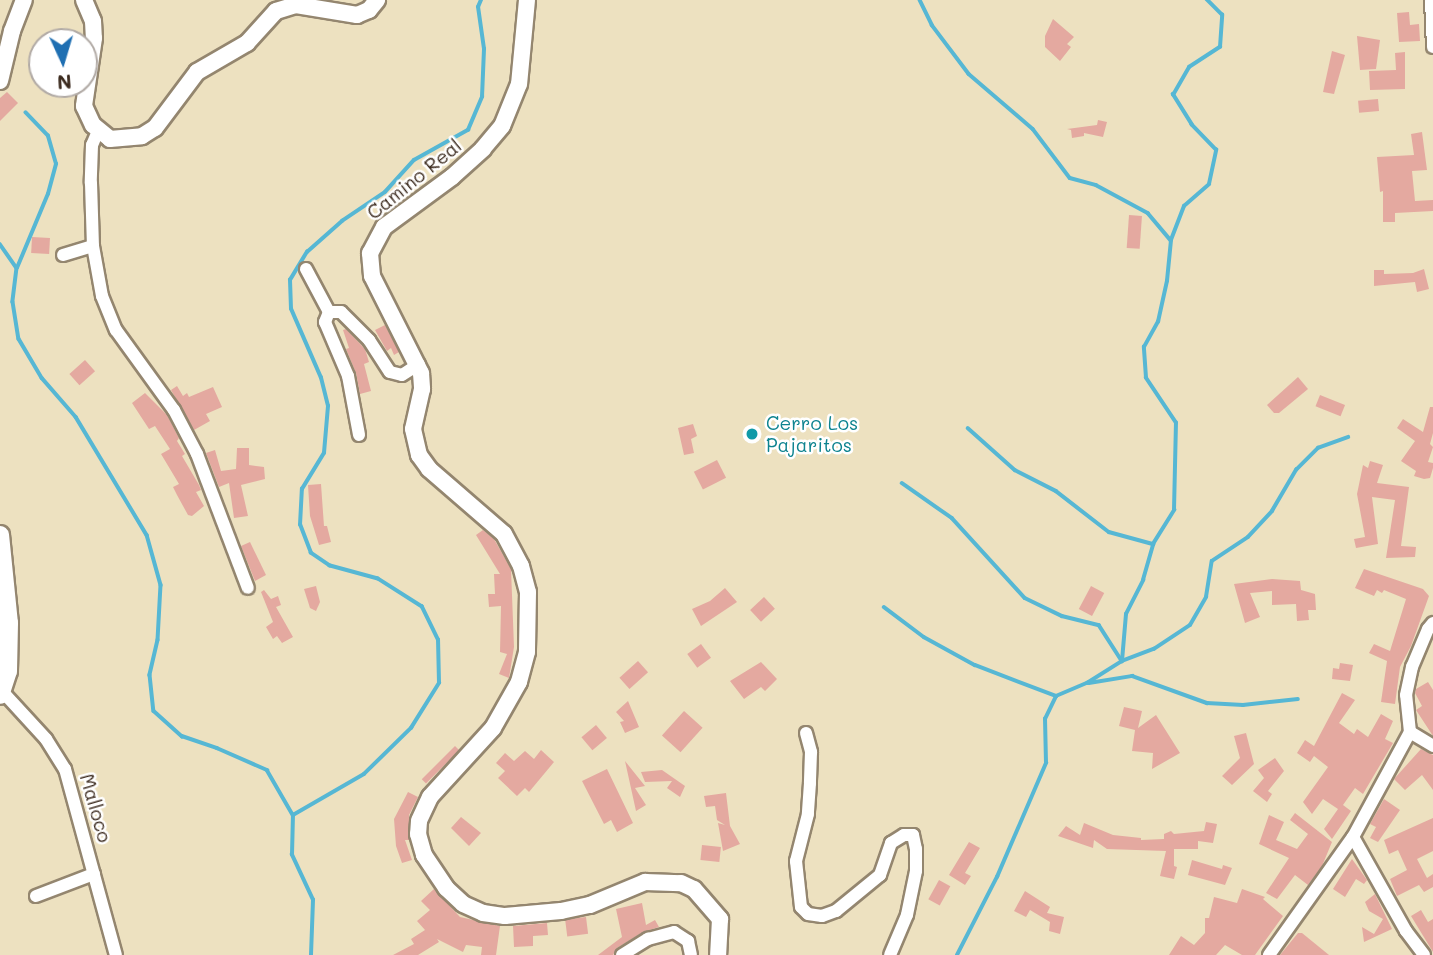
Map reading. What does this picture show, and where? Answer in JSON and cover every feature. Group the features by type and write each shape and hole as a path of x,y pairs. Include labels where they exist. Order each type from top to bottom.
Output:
{"main road":[{"path":"0,535 8,671 1,693"}],"street":[{"path":"0,81 12,31 24,0"},
{"path":"84,0 93,21 94,38 84,106 98,131 110,139 142,136 155,128 197,72 241,48 271,15 283,8 302,6 351,16 369,10 377,0"},
{"name":"Camino Real","path":"527,0 519,84 502,126 483,149 452,177 384,227 373,245 370,260 372,276 419,364 422,389 413,429 419,455 429,469 504,534 521,566 528,607 527,652 519,682 493,728 430,797 424,808 418,834 424,855 446,888 463,904 483,913 505,916 590,905 645,882 681,883 694,889 720,919 718,955"},
{"path":"1431,0 1433,47"},
{"path":"98,131 92,145 93,246 102,296 116,330 174,410 197,454 248,588"},
{"path":"63,255 93,246"},
{"path":"306,269 329,312 325,322 348,376 359,435"},
{"path":"329,312 341,312 369,340 390,372 402,375 419,364"},
{"path":"1269,955 1353,838 1410,732 1406,695 1412,667 1433,623"},
{"name":"Malloco","path":"1,693 46,739 65,769 117,955"},
{"path":"1410,732 1433,746"},
{"path":"806,733 811,752 808,814 796,861 801,907 808,914 822,916 836,911 880,875 891,843 904,835 912,835 916,849 915,871 907,915 890,955"},
{"path":"1353,838 1406,932 1424,955"},
{"path":"36,896 94,874"},
{"path":"622,955 648,939 674,932 688,941 691,955"}],"building":[{"path":"1409,12 1410,25 1419,24 1420,41 1399,42 1397,13"},
{"path":"1053,19 1074,37 1067,44 1071,47 1060,61 1045,47 1045,36"},
{"path":"1357,36 1380,40 1376,69 1360,70"},
{"path":"1332,51 1345,55 1334,94 1323,92"},
{"path":"1405,52 1405,89 1370,90 1369,71 1396,70 1395,53"},
{"path":"7,92 18,103 0,121 0,98"},
{"path":"1378,99 1379,111 1359,113 1358,101"},
{"path":"1098,120 1107,122 1103,137 1084,133 1084,136 1072,138 1071,130 1067,129 1097,125"},
{"path":"1422,132 1427,170 1412,171 1415,201 1433,200 1433,211 1395,213 1395,222 1383,222 1383,191 1380,192 1377,157 1414,155 1411,134"},
{"path":"1129,215 1142,216 1140,249 1127,248"},
{"path":"32,237 50,238 49,254 31,253"},
{"path":"1424,269 1429,289 1417,292 1415,282 1374,286 1374,270 1384,270 1384,274 1413,273"},
{"path":"385,325 399,352 394,355 391,348 387,351 375,330"},
{"path":"346,329 365,349 369,362 364,364 371,391 360,394 356,373 346,349 349,348 343,330"},
{"path":"85,360 95,371 79,385 69,374"},
{"path":"1298,377 1308,389 1279,413 1274,413 1267,405"},
{"path":"177,386 183,396 187,393 189,397 213,387 222,407 206,414 210,421 194,430 171,390"},
{"path":"145,393 167,415 185,454 182,456 201,490 196,492 204,506 192,516 188,515 173,487 179,484 161,454 170,449 155,426 149,429 132,403"},
{"path":"1320,395 1345,405 1341,416 1316,406"},
{"path":"1430,407 1433,407 1433,433 1430,444 1433,447 1428,462 1433,463 1433,468 1430,478 1424,479 1414,476 1416,471 1401,461 1415,441 1397,428 1403,419 1423,432"},
{"path":"693,424 697,436 691,439 694,453 684,455 678,428"},
{"path":"237,448 249,448 249,465 264,467 265,479 241,485 248,516 234,518 229,483 219,487 206,453 215,450 221,471 236,469"},
{"path":"717,460 726,478 703,490 694,472"},
{"path":"1370,461 1383,465 1377,483 1409,487 1401,546 1416,547 1415,557 1386,558 1395,500 1372,497 1378,544 1356,548 1354,539 1365,537 1357,494 1363,465 1368,468"},
{"path":"321,484 324,526 327,526 331,542 319,545 310,516 308,485"},
{"path":"483,530 494,539 511,569 514,647 509,678 499,674 507,654 500,652 501,606 489,607 488,594 495,594 494,574 500,574 476,535"},
{"path":"250,542 266,575 255,581 241,546"},
{"path":"1364,569 1423,589 1429,596 1411,646 1400,667 1395,704 1381,702 1387,661 1369,653 1374,644 1390,651 1406,599 1384,590 1382,593 1377,590 1374,596 1355,588"},
{"path":"1272,579 1300,581 1301,590 1315,594 1316,610 1308,610 1309,620 1297,621 1296,604 1272,605 1272,591 1250,593 1260,617 1245,623 1234,584"},
{"path":"316,586 320,602 316,611 310,608 304,589"},
{"path":"1091,586 1104,593 1092,616 1079,609"},
{"path":"725,588 737,602 701,626 692,609 710,601"},
{"path":"264,590 271,599 278,596 281,605 276,607 293,637 282,643 277,636 273,639 266,627 273,622 261,592"},
{"path":"764,597 775,609 761,622 750,610"},
{"path":"701,644 711,658 697,668 687,654"},
{"path":"638,661 648,672 629,689 619,678"},
{"path":"761,662 777,679 765,691 761,687 744,699 730,681"},
{"path":"1340,663 1353,665 1350,681 1332,679 1333,668 1339,669"},
{"path":"1428,682 1433,690 1433,736 1416,710 1422,706 1415,693 1416,689"},
{"path":"1342,693 1355,700 1339,723 1354,734 1357,729 1368,737 1381,714 1393,721 1385,739 1393,743 1363,794 1355,788 1343,805 1351,811 1332,839 1324,829 1338,809 1323,799 1312,814 1303,802 1328,767 1314,756 1310,762 1297,753 1305,740 1314,746"},
{"path":"628,701 639,727 625,733 620,722 624,721 616,712"},
{"path":"1124,707 1142,711 1138,728 1156,715 1180,753 1152,769 1153,753 1132,751 1135,730 1119,726"},
{"path":"684,711 703,728 680,752 662,736"},
{"path":"596,725 607,738 592,750 581,737"},
{"path":"1246,733 1254,764 1232,785 1222,776 1240,758 1234,736"},
{"path":"455,746 459,750 426,783 422,779"},
{"path":"1421,749 1433,755 1433,790 1422,775 1405,790 1394,779"},
{"path":"541,750 554,762 529,792 525,788 517,796 498,778 505,771 496,763 505,753 514,761 525,751 534,759"},
{"path":"1275,758 1284,771 1268,791 1272,794 1267,802 1253,791 1264,778 1258,770"},
{"path":"625,761 645,786 635,788 646,805 636,811"},
{"path":"607,769 633,823 617,832 611,820 604,824 582,781"},
{"path":"662,770 685,786 680,797 667,788 672,781 645,782 641,772"},
{"path":"408,792 418,797 409,815 409,840 405,840 412,860 402,863 396,846 394,819"},
{"path":"726,793 730,826 740,844 723,851 718,823 725,825 717,820 715,806 706,807 704,796"},
{"path":"1384,799 1400,810 1378,842 1370,838 1376,827 1370,824"},
{"path":"1295,813 1332,842 1322,866 1308,885 1295,875 1277,899 1266,893 1289,858 1259,844 1269,815 1284,822 1276,840 1297,849 1308,834 1290,820"},
{"path":"461,817 481,833 469,846 451,828"},
{"path":"1433,818 1433,851 1417,859 1427,878 1433,874 1433,887 1424,892 1419,885 1397,896 1390,879 1407,870 1398,850 1389,854 1384,840"},
{"path":"1206,822 1217,824 1213,843 1198,841 1198,849 1174,849 1174,866 1177,867 1174,879 1160,876 1166,851 1107,849 1094,840 1093,848 1058,836 1066,826 1080,835 1084,823 1113,835 1141,840 1164,839 1164,834 1171,831 1174,834 1204,831"},
{"path":"969,842 980,848 965,873 971,876 965,885 949,875"},
{"path":"702,845 721,847 719,862 700,860"},
{"path":"1352,859 1367,880 1364,884 1356,879 1345,897 1333,889"},
{"path":"1192,860 1222,869 1223,865 1232,868 1225,885 1188,875"},
{"path":"939,880 950,886 940,906 928,899"},
{"path":"434,889 460,917 500,926 496,955 481,955 482,947 466,945 463,952 437,939 439,942 418,955 393,955 414,944 411,939 425,930 417,921 430,910 421,901"},
{"path":"1242,889 1265,897 1263,899 1283,916 1255,955 1242,955 1225,945 1216,955 1169,955 1181,936 1194,945 1205,933 1205,918 1209,918 1214,897 1237,903"},
{"path":"1025,891 1050,907 1047,913 1064,917 1060,934 1049,931 1050,922 1030,910 1026,917 1014,911"},
{"path":"1375,894 1392,929 1364,942 1362,927 1374,934 1383,919 1369,911 1365,902"},
{"path":"642,903 646,925 655,920 659,927 643,932 617,948 613,955 598,955 622,937 616,909"},
{"path":"1421,910 1428,922 1433,919 1433,952 1411,916"},
{"path":"586,917 588,934 567,936 565,920"},
{"path":"547,923 548,935 533,936 533,946 514,947 513,926"},
{"path":"1298,933 1302,933 1329,955 1280,955"}],"waterway":[{"path":"311,955 313,900 292,855 293,815 364,774 411,728 439,683 438,640 422,607 378,579 330,566 311,553 300,525 302,489 324,453 328,406 321,378 291,309 290,280 307,252 342,221 385,192 414,160 468,130 482,97 484,49 478,7 481,0"},
{"path":"920,0 932,25 969,74 1033,129 1070,178 1096,185 1148,213 1171,240"},
{"path":"957,955 997,877 1046,763 1045,719 1056,696 1087,683 1122,661 1126,614 1143,580 1153,544 1174,510 1176,423 1146,378 1144,347 1158,322 1167,281 1171,240 1184,206 1209,184 1216,150 1192,125 1173,95 1189,67 1220,47 1222,15 1207,0"},
{"path":"17,268 48,194 56,164 48,136 26,113"},
{"path":"0,244 17,268 13,302 19,339 42,378 76,417 147,535 161,585 158,640 150,675 154,711 182,736 267,770 293,815"},
{"path":"968,428 1015,470 1056,491 1109,532 1153,544"},
{"path":"902,483 952,518 1025,598 1062,616 1099,625 1122,661 1154,649 1190,625 1206,597 1212,561 1248,537 1272,511 1296,470 1318,448 1348,437"},
{"path":"884,607 924,637 975,665 1056,696"},
{"path":"1089,683 1132,676 1207,703 1243,705 1298,699"}],"place":[{"name":"Cerro Los Pajaritos","path":"752,434"}]}
